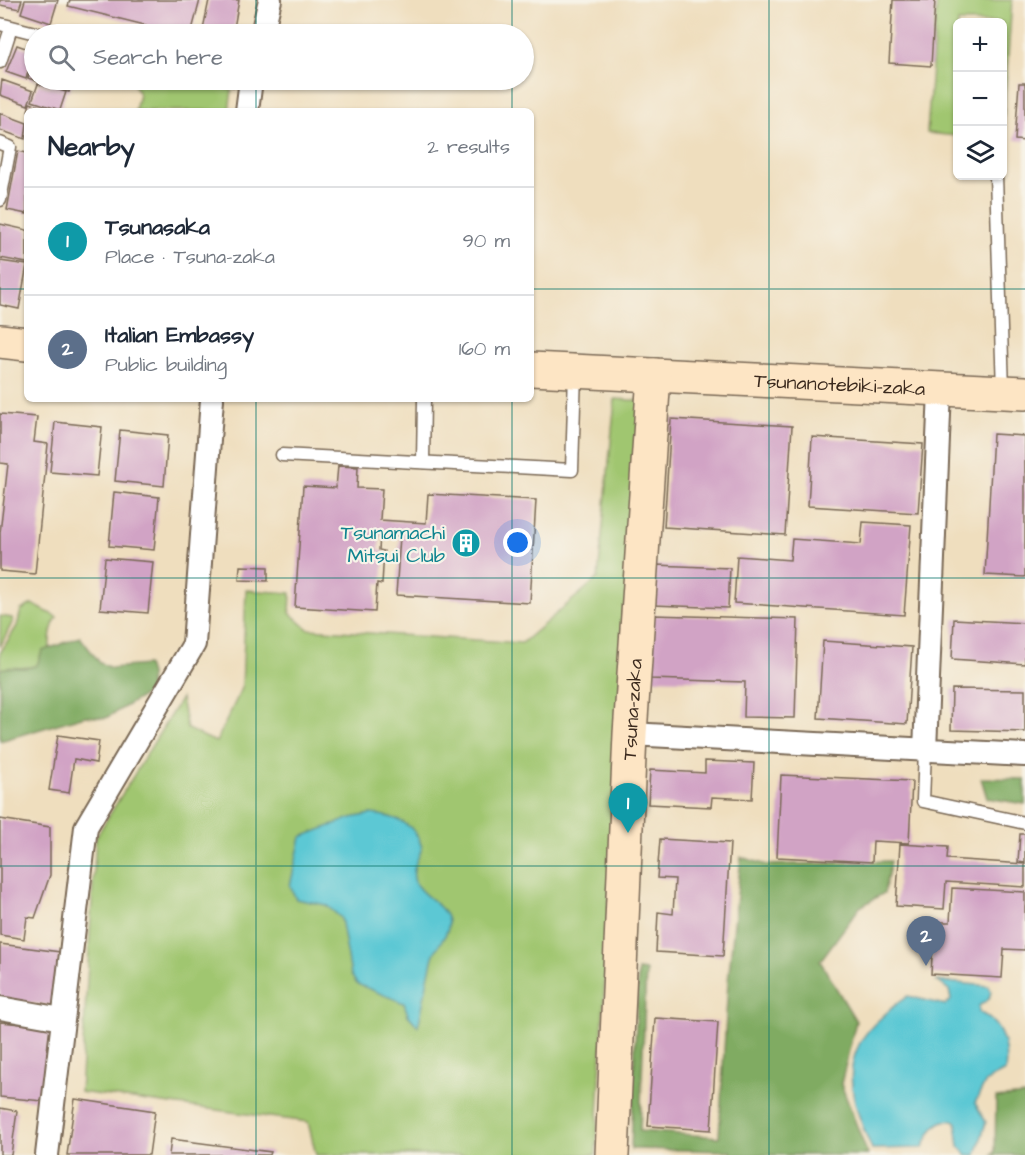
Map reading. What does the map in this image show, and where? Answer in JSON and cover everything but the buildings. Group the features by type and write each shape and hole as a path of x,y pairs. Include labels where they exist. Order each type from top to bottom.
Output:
{"street":[{"path":"264,24 270,0"},
{"path":"245,90 247,108"},
{"path":"0,341 24,344"},
{"name":"Tsunanotebiki-zaka","path":"534,369 1014,393"},
{"name":"Tsuna-zaka","path":"612,1155 630,734 654,375"},
{"path":"925,750 940,390"},
{"path":"47,1155 86,827 194,644 212,402"},
{"path":"630,734 1025,755"},
{"path":"0,1008 62,1019"}],"lane":[{"path":"0,62 5,26 24,30"},
{"path":"0,144 10,147 0,200"},
{"path":"996,180 1014,393"},
{"path":"282,455 572,470 575,371"},
{"path":"423,462 424,402"},
{"path":"925,750 923,801 1025,823"}],"green space":[{"path":"937,0 1012,0 1007,69 1007,18 953,18 953,136 927,133"},
{"path":"137,90 232,90 229,108 136,108 139,94"},
{"path":"615,399 645,401 618,723 596,1155 316,1155 308,1122 80,1092 96,837 181,698 187,729 216,742 242,688 246,590 291,593 290,613 308,629 522,643 598,578"},
{"path":"32,604 57,617 51,630 48,662 45,667 0,682 0,653 17,626 21,610"},
{"path":"0,616 12,618 13,621 0,647"},
{"path":"80,637 100,663 111,668 147,665 150,674 150,692 106,718 85,716 0,741 0,669 28,668 37,665 42,651"},
{"path":"981,778 1025,779 1025,804 987,798"},
{"path":"741,857 767,865 891,861 884,893 860,907 820,961 856,1021 841,1084 868,1155 731,1155 731,1151 631,1149 638,970 646,971 640,1131 719,1137 728,982"},
{"path":"1025,1095 1025,1155 992,1155 995,1152 996,1098"}],"water":[{"path":"371,814 396,819 415,832 422,848 414,870 414,879 418,887 444,911 447,919 447,932 433,957 418,1026 408,1015 404,1003 357,984 351,975 341,918 326,905 296,899 290,886 301,837 351,818"},
{"path":"937,981 988,986 991,991 989,999 979,1006 979,1012 999,1029 1006,1053 1005,1071 986,1081 975,1103 986,1122 976,1155 967,1155 959,1146 956,1122 949,1120 935,1127 923,1148 872,1149 854,1096 853,1063 858,1047 867,1032 908,996 945,1005 951,1000 949,990"}],"place":[{"name":"Tsunamachi Mitsui Club","path":"466,543"},
{"name":"Tsunasaka","path":"628,833"},
{"name":"Italian Embassy","path":"926,966"}]}
